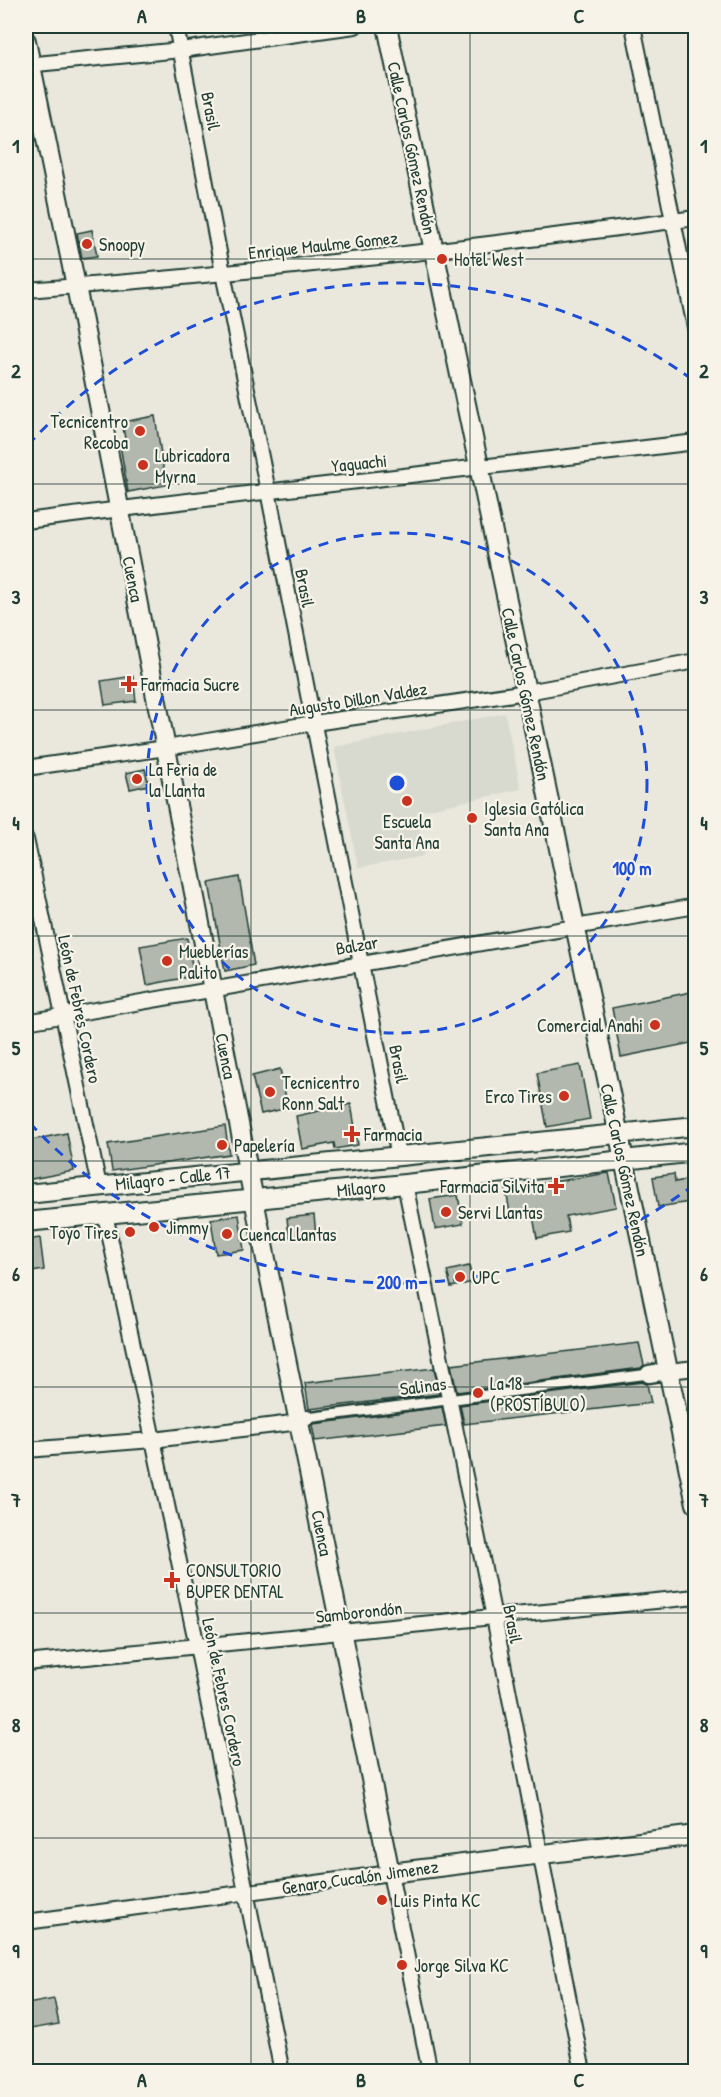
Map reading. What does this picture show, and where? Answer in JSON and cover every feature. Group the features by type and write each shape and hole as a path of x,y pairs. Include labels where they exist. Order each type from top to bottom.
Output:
{"main road":[{"name":"Calle Carlos Gómez Rendón","path":"387,26 696,1504"},
{"name":"Cuenca","path":"26,40 28,64 76,286 248,1170 304,1420 341,1632 390,1873"},
{"name":"Milagro","path":"248,1170 399,1157 696,1126"},
{"name":"Milagro","path":"26,1222 696,1152"},
{"name":"Milagro - Calle 17","path":"99,1186 248,1170"},
{"path":"26,1194 99,1186"},
{"name":"Genaro Cucalón Jimenez","path":"390,1873 696,1835"}],"street":[{"name":"Brasil","path":"176,26 399,1157"},
{"path":"28,64 181,50 355,26"},
{"path":"633,26 696,332"},
{"name":"Enrique Maulme Gomez","path":"26,290 223,273 433,251 696,218"},
{"name":"Yaguachi","path":"26,521 696,442"},
{"name":"Augusto Dillon Valdez","path":"26,768 527,692 696,661"},
{"name":"León de Febres Cordero","path":"26,839 99,1186"},
{"name":"Balzar","path":"26,1022 696,906"},
{"name":"Brasil","path":"405,1184 494,1617 583,2072"},
{"name":"León de Febres Cordero","path":"105,1214 247,1893 282,2072"},
{"path":"649,1374 696,1368"},
{"name":"Salinas","path":"26,1450 153,1440 649,1374"},
{"name":"Samborondón","path":"26,1663 696,1597"},
{"name":"Genaro Cucalón Jimenez","path":"26,1922 390,1873"},
{"name":"Cuenca","path":"390,1873 430,2072"}],"shaded area":[{"name":"Escuela Santa Ana","path":"505,713 521,789 417,812 424,856 358,868 334,747"}],"building":[{"name":"Snoopy","path":"92,230 97,256 82,258 77,233"},
{"name":"Lubricadora Myrna","path":"155,416 166,485 128,492 120,445 126,444 122,422"},
{"path":"133,676 136,701 105,705 101,681"},
{"name":"La Feria de la Llanta","path":"145,769 149,785 130,789 126,773"},
{"path":"239,877 254,965 225,971 209,883"},
{"name":"Mueblerías Palito","path":"187,938 194,976 147,985 140,946"},
{"name":"Comercial Anahi","path":"696,991 696,1042 621,1057 612,1008"},
{"name":"Erco Tires","path":"580,1065 590,1119 547,1127 537,1073"},
{"name":"Tecnicentro Ronn Salt","path":"280,1069 288,1108 261,1114 252,1076"},
{"path":"351,1104 358,1145 335,1149 334,1143 302,1149 296,1116"},
{"path":"225,1126 229,1154 112,1171 108,1144"},
{"path":"67,1133 74,1171 26,1180 26,1141"},
{"path":"609,1173 616,1207 566,1216 569,1232 537,1238 533,1216 511,1220 506,1189"},
{"path":"674,1174 675,1182 696,1178 696,1201 658,1207 653,1177"},
{"name":"Servi Llantas","path":"458,1195 463,1224 435,1229 430,1199"},
{"name":"Cuenca Llantas","path":"239,1215 244,1250 216,1254 211,1219"},
{"path":"314,1215 316,1235 289,1237 287,1218"},
{"path":"40,1238 44,1270 26,1273 26,1240"},
{"name":"UPC","path":"469,1266 473,1282 451,1287 447,1271"},
{"path":"639,1343 644,1365 641,1368 457,1392 451,1365"},
{"path":"434,1368 439,1394 309,1409 305,1383"},
{"path":"642,1382 647,1384 651,1403 464,1424 460,1405"},
{"path":"442,1407 446,1426 315,1441 313,1424"},
{"path":"54,1999 59,2024 31,2029 27,2004"}],"place":[{"name":"Snoopy","path":"87,244"},
{"name":"Hotel West","path":"442,259"},
{"name":"Tecnicentro Recoba","path":"140,431"},
{"name":"Lubricadora Myrna","path":"143,465"},
{"name":"Farmacia Sucre","path":"129,684"},
{"name":"La Feria de la Llanta","path":"137,779"},
{"name":"Escuela Santa Ana","path":"407,801"},
{"name":"Iglesia Católica Santa Ana","path":"472,818"},
{"name":"Mueblerías Palito","path":"167,961"},
{"name":"Comercial Anahi","path":"655,1025"},
{"name":"Tecnicentro Ronn Salt","path":"270,1092"},
{"name":"Erco Tires","path":"564,1096"},
{"name":"Farmacia","path":"352,1134"},
{"name":"Papelería","path":"222,1145"},
{"name":"Farmacia Silvita","path":"556,1186"},
{"name":"Servi Llantas","path":"446,1212"},
{"name":"Jimmy","path":"154,1227"},
{"name":"Toyo Tires","path":"130,1232"},
{"name":"Cuenca Llantas","path":"227,1234"},
{"name":"UPC","path":"460,1277"},
{"name":"La 18 (PROSTÍBULO)","path":"478,1393"},
{"name":"CONSULTORIO BUPER DENTAL","path":"172,1580"},
{"name":"Luis Pinta KC","path":"382,1900"},
{"name":"Jorge Silva KC","path":"402,1965"}]}
